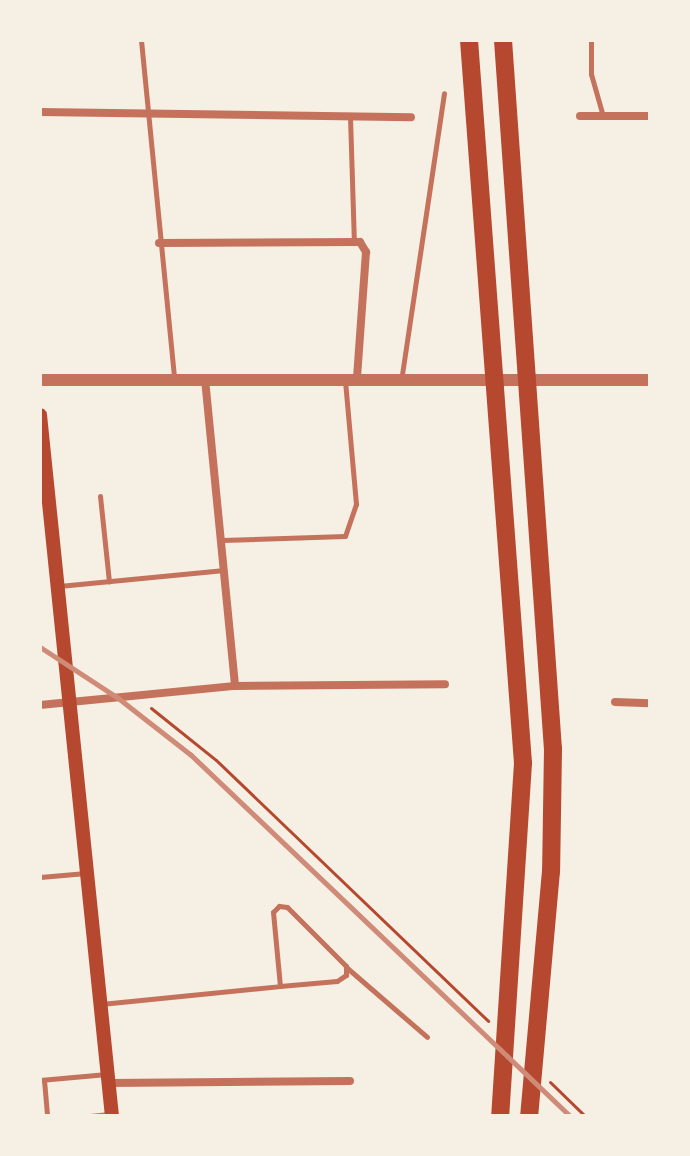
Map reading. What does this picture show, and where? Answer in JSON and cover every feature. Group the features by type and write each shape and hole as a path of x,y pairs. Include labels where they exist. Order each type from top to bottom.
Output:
{"highway":[{"path":"469,40 523,763 500,1116"},
{"path":"503,40 553,749 551,871 529,1116"}],"main road":[{"path":"40,415 112,1115"}],"street":[{"path":"40,112 411,117"},
{"path":"580,116 650,116"},
{"path":"159,243 360,242 366,252 351,379"},
{"path":"205,379 235,686"},
{"path":"40,380 650,380"},
{"path":"40,705 235,686 445,684"},
{"path":"615,702 650,703"},
{"path":"108,1078 350,1081"}],"lane":[{"path":"141,40 174,378"},
{"path":"591,40 591,74 603,116"},
{"path":"401,381 444,93"},
{"path":"350,116 354,242"},
{"path":"222,540 345,536 356,504 351,379"},
{"path":"100,496 109,582"},
{"path":"57,586 225,570"},
{"path":"40,877 87,873"},
{"path":"280,986 273,912 279,906 287,907 346,966 427,1037"},
{"path":"100,1004 337,981 346,975 346,966"},
{"path":"47,1116 42,1080 108,1078"},
{"path":"90,1116 112,1115"}],"path":[{"path":"133,697 163,716 216,760 495,1029"},
{"path":"540,1072 585,1116"}],"railway":[{"path":"40,647 118,698 191,755 570,1116"}]}
